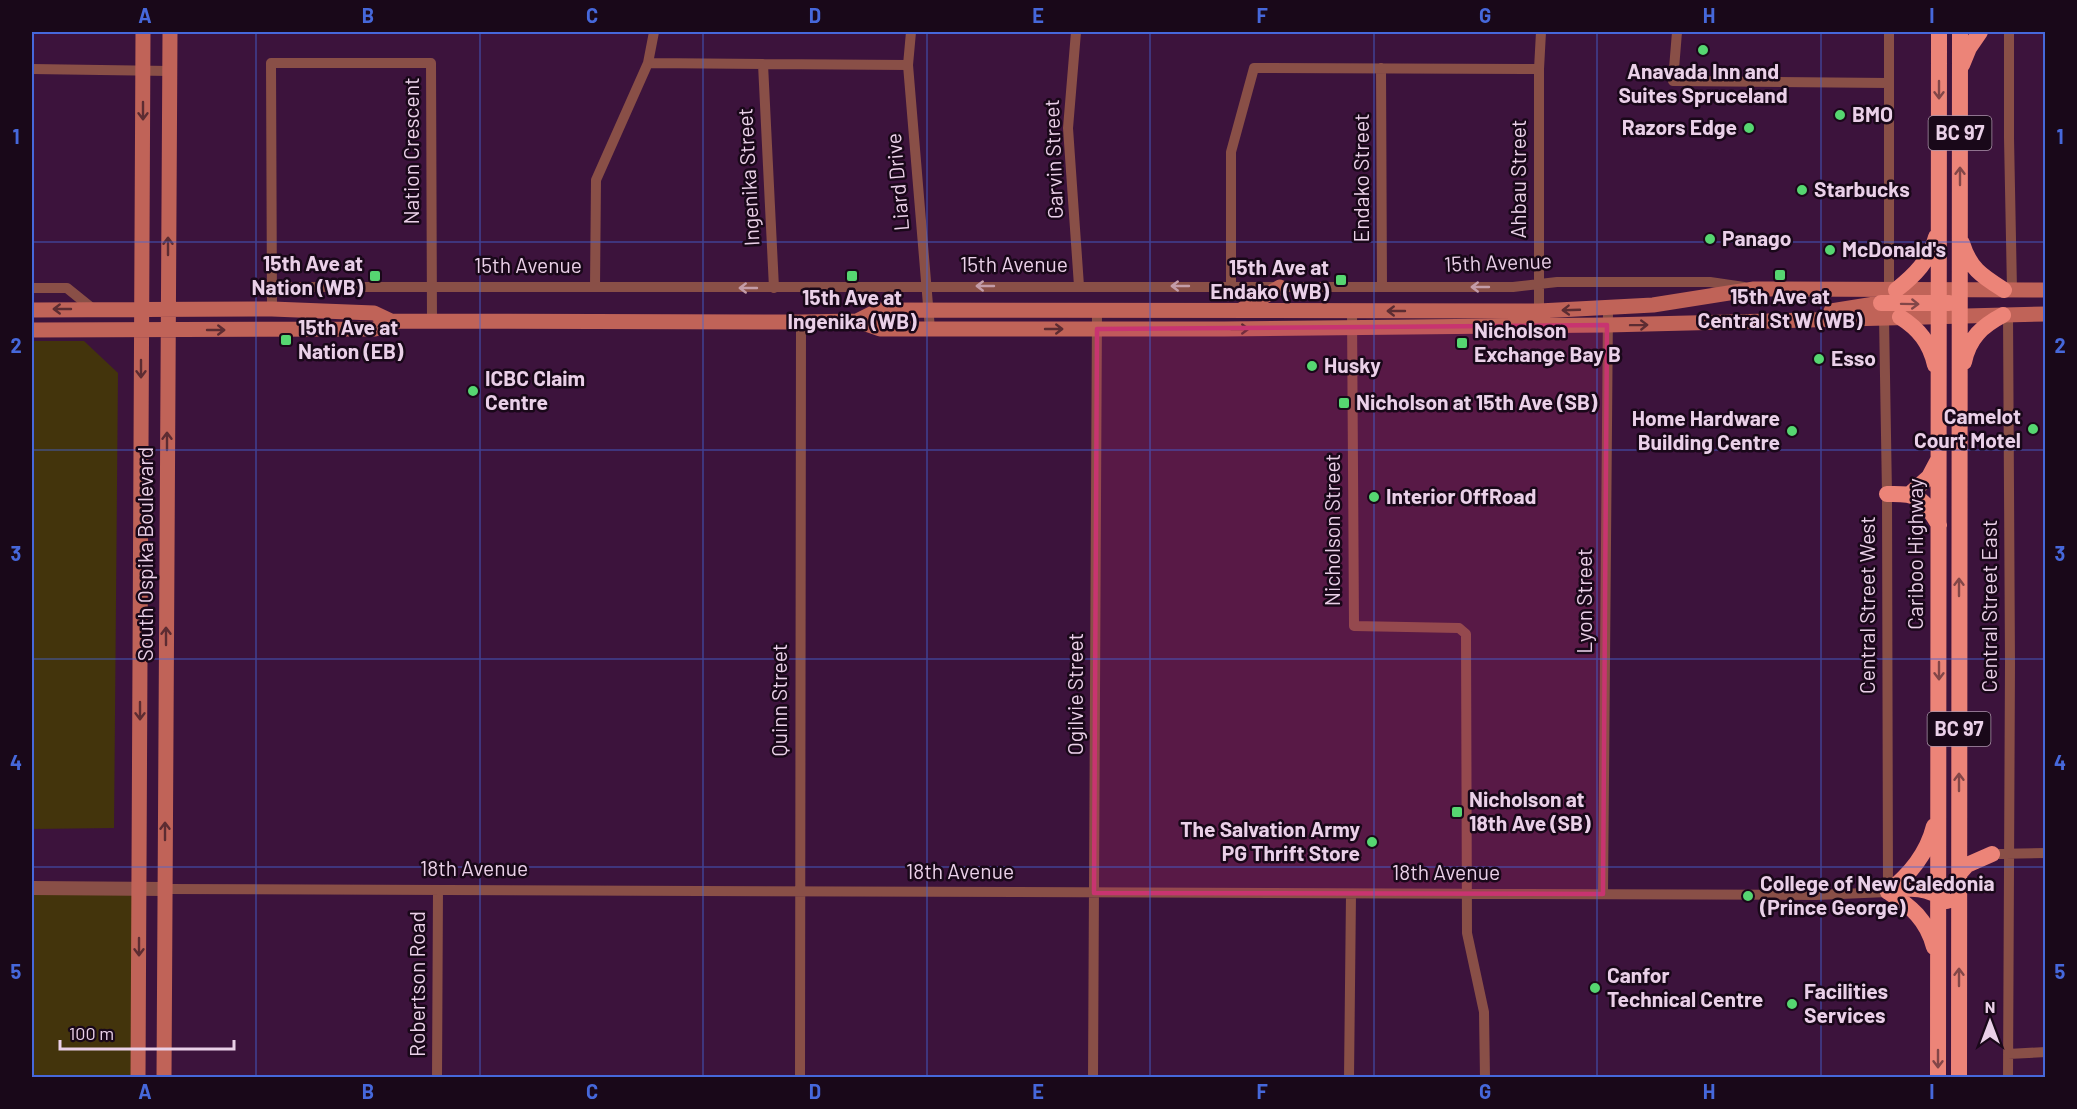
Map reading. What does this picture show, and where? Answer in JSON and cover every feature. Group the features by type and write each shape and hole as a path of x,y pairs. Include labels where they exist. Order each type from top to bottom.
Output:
{"highway":[{"name":"Cariboo Highway","path":"1938,1077 1939,32"},
{"name":"Cariboo Highway","path":"1959,1077 1960,32"},
{"path":"1960,71 1969,48 1980,32"},
{"path":"1890,304 1933,249 1940,221"},
{"path":"1959,235 1973,268 1985,278 2008,290"},
{"path":"1890,304 1949,304 1959,291"},
{"path":"1890,304 1925,339 1933,355 1939,381"},
{"path":"1959,380 1968,346 1973,338 1985,325 2006,314"},
{"path":"1911,493 1929,477 1939,458"},
{"path":"1887,494 1911,493 1930,510 1939,525"},
{"path":"1888,892 1912,870 1923,854 1938,810"},
{"path":"1959,834 1968,842 2000,854"},
{"path":"1959,874 1967,865 2000,854"},
{"path":"1888,892 1919,888 1938,895 1949,903 1959,919"},
{"path":"1888,892 1918,913 1928,928 1938,960"}],"main road":[{"name":"South Ospika Boulevard","path":"138,1077 143,32"},
{"name":"South Ospika Boulevard","path":"165,1077 170,32"},
{"path":"1239,311 1280,286"},
{"name":"15th Avenue","path":"32,310 272,309 374,313 391,321 432,322 857,321 880,329 1353,328 1538,319 1653,305 1754,289 1890,304 1939,304 1960,316 2046,314"},
{"path":"1959,291 2046,290"},
{"name":"15th Avenue","path":"857,321 879,310 1352,311 1538,319 1607,325 1793,320 1814,314 1890,304"},
{"name":"15th Avenue","path":"32,330 375,329 391,321"}],"street":[{"path":"595,287 597,180 648,63 654,32"},
{"name":"Liard Drive","path":"911,32 908,65 930,329"},
{"name":"Garvin Street","path":"1076,32 1068,128 1079,286"},
{"name":"Ahbau Street","path":"1538,319 1539,69 1542,32"},
{"path":"1677,32 1673,81 1889,83"},
{"name":"Central Street West","path":"1888,892 1889,32"},
{"path":"2008,290 2009,32"},
{"name":"Nation Crescent","path":"272,309 271,63 431,63 432,322"},
{"path":"648,63 908,65"},
{"name":"Ingenika Street","path":"764,64 774,288"},
{"path":"1231,286 1231,152 1254,68 1539,69"},
{"name":"Endako Street","path":"1381,68 1382,287"},
{"path":"32,69 169,71"},
{"name":"15th Avenue","path":"272,287 1513,287 1557,282 1710,282 1754,289"},
{"path":"32,288 67,288 93,309"},
{"name":"Lyon Street","path":"1603,894 1608,309"},
{"name":"Ogilvie Street","path":"1093,1077 1097,311"},
{"name":"Nicholson Street","path":"1352,311 1353,623 1358,627 1459,628 1466,634 1468,894"},
{"name":"Central Street East","path":"2006,314 2010,663 2000,854 2008,1077"},
{"name":"Quinn Street","path":"800,1077 801,322"},
{"path":"2000,854 2046,853"},
{"name":"18th Avenue","path":"32,888 1816,896 1888,892"},
{"name":"Robertson Road","path":"437,1077 438,890"},
{"path":"1348,1077 1351,894"},
{"path":"1468,894 1467,933 1484,1012 1485,1077"},
{"path":"2008,1054 2046,1052"}],"highlighted area":[{"path":"1607,325 1603,894 1094,893 1097,329"}],"shaded area":[{"path":"32,341 84,341 118,373 114,828 32,829"},
{"path":"32,890 138,890 137,1077 32,1078"}],"place":[{"name":"Anavada Inn and Suites Spruceland","path":"1703,50"},
{"name":"BMO","path":"1840,115"},
{"name":"Razors Edge","path":"1749,128"},
{"name":"Starbucks","path":"1802,190"},
{"name":"Panago","path":"1710,239"},
{"name":"McDonald's","path":"1830,250"},
{"name":"15th Ave at Central St W (WB)","path":"1780,275"},
{"name":"15th Ave at Nation (WB)","path":"375,276"},
{"name":"15th Ave at Ingenika (WB)","path":"852,276"},
{"name":"15th Ave at Endako (WB)","path":"1341,280"},
{"name":"15th Ave at Nation (EB)","path":"286,340"},
{"name":"Nicholson Exchange Bay B","path":"1462,343"},
{"name":"Esso","path":"1819,359"},
{"name":"Husky","path":"1312,366"},
{"name":"ICBC Claim Centre","path":"473,391"},
{"name":"Nicholson at 15th Ave (SB)","path":"1344,403"},
{"name":"Camelot Court Motel","path":"2033,429"},
{"name":"Home Hardware Building Centre","path":"1792,431"},
{"name":"Interior OffRoad","path":"1374,497"},
{"name":"Nicholson at 18th Ave (SB)","path":"1457,812"},
{"name":"The Salvation Army PG Thrift Store","path":"1372,842"},
{"name":"College of New Caledonia (Prince George)","path":"1748,896"},
{"name":"Canfor Technical Centre","path":"1595,988"},
{"name":"Facilities Services","path":"1792,1004"}]}
